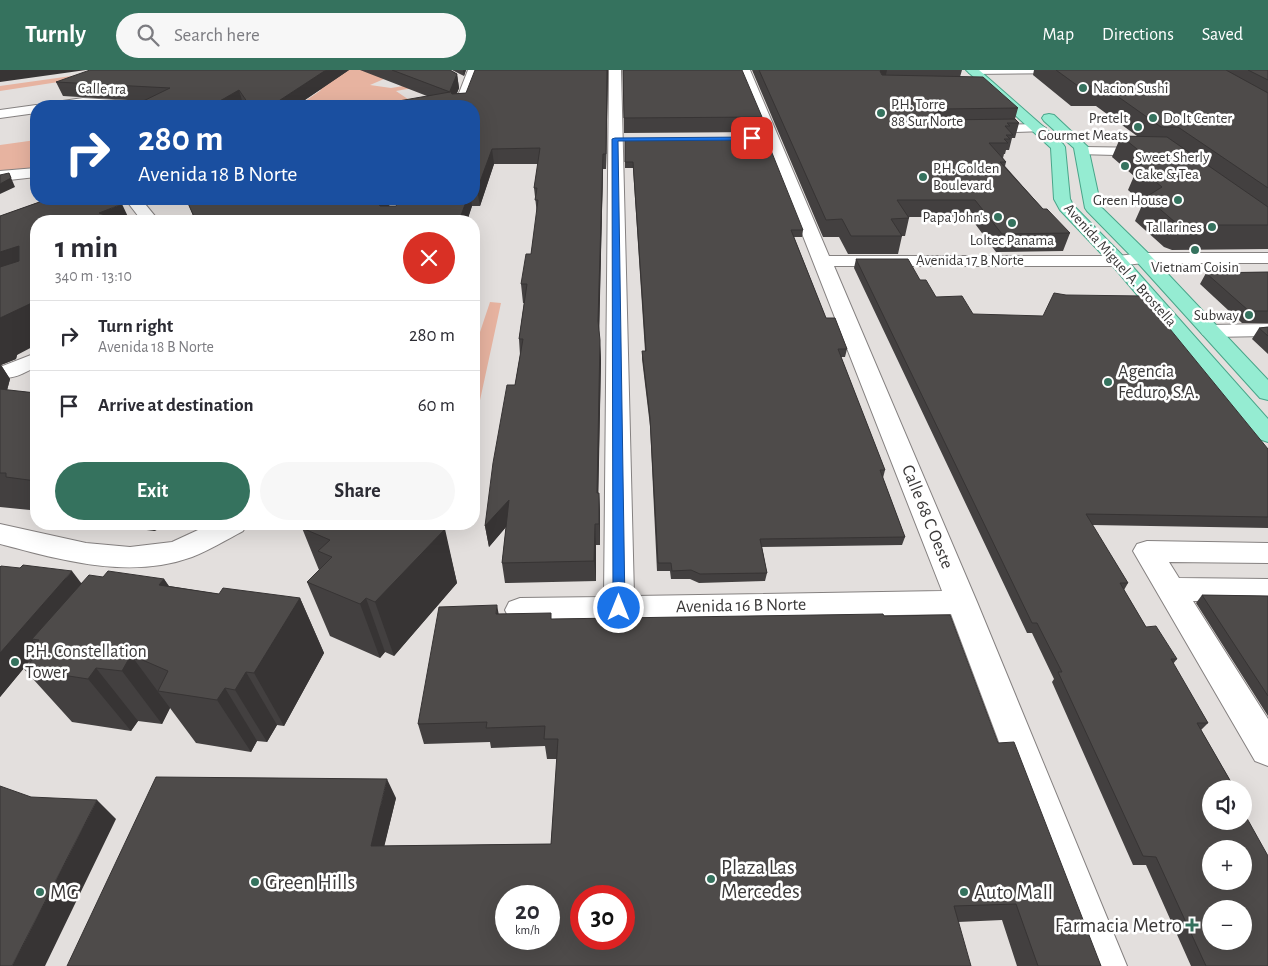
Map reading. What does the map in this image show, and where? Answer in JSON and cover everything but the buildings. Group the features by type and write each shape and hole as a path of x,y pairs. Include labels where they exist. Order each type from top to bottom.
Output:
{"main road":[{"name":"Avenida Miguel A. Brostella","path":"973,70 991,75 1032,104 1078,143 1083,151 1093,208 1158,273 1268,393"},
{"name":"Avenida Miguel A. Brostella","path":"991,75 1058,147 1062,200 1066,207 1118,260 1268,434"}],"street":[{"path":"462,100 474,70"},
{"path":"615,70 620,139 619,608"},
{"name":"Calle 68 C Oeste","path":"744,70 762,138 822,261 962,602 1105,966"},
{"path":"970,85 991,75 1014,70 1081,70"},
{"path":"454,78 467,85"},
{"path":"0,114 30,110"},
{"path":"966,129 1039,128"},
{"path":"1083,151 1145,151 1162,153 1167,156"},
{"path":"0,176 30,174"},
{"path":"138,205 146,215"},
{"name":"Avenida 17 B Norte","path":"822,261 1268,258"},
{"name":"Avenida 17 B Norte","path":"1118,260 1158,273 1268,273"},
{"path":"1210,331 1268,330"},
{"path":"8,372 30,362"},
{"path":"0,534 96,555 138,556 174,552 220,530"},
{"path":"1268,553 1147,551 1268,750"},
{"path":"1170,589 1268,590"},
{"name":"Avenida 16 B Norte","path":"520,610 962,602"}],"shaded area":[{"path":"131,70 405,70 370,85 391,88 442,80 446,82 396,91 409,100 307,100 321,90 91,77 0,91 0,86 100,72"},
{"path":"30,141 30,169 0,172 0,145"},
{"path":"490,302 501,303 480,400 480,332"}],"place":[{"name":"Nacion Sushi","path":"1083,88"},
{"name":"P.H. Torre 88 Sur Norte","path":"881,113"},
{"name":"Do It Center","path":"1153,118"},
{"name":"Pretelt Gourmet Meats","path":"1138,127"},
{"name":"Sweet Sherly Cake & Tea","path":"1125,166"},
{"name":"P.H. Golden Boulevard","path":"923,177"},
{"name":"Green House","path":"1178,200"},
{"name":"Papa John's","path":"998,217"},
{"name":"Loltec Panama","path":"1012,223"},
{"name":"Tallarines","path":"1212,227"},
{"name":"Vietnam Coisin","path":"1195,250"},
{"name":"Subway","path":"1249,315"},
{"name":"Agencia Feduro, S.A.","path":"1108,382"},
{"name":"P.H. Constellation Tower","path":"15,662"},
{"name":"Plaza Las Mercedes","path":"711,879"},
{"name":"Green Hills","path":"255,882"},
{"name":"MG","path":"40,892"},
{"name":"Auto Mall","path":"964,892"},
{"name":"Farmacia Metro","path":"1192,925"}],"route":[{"path":"619,608 615,139 752,138"}]}
